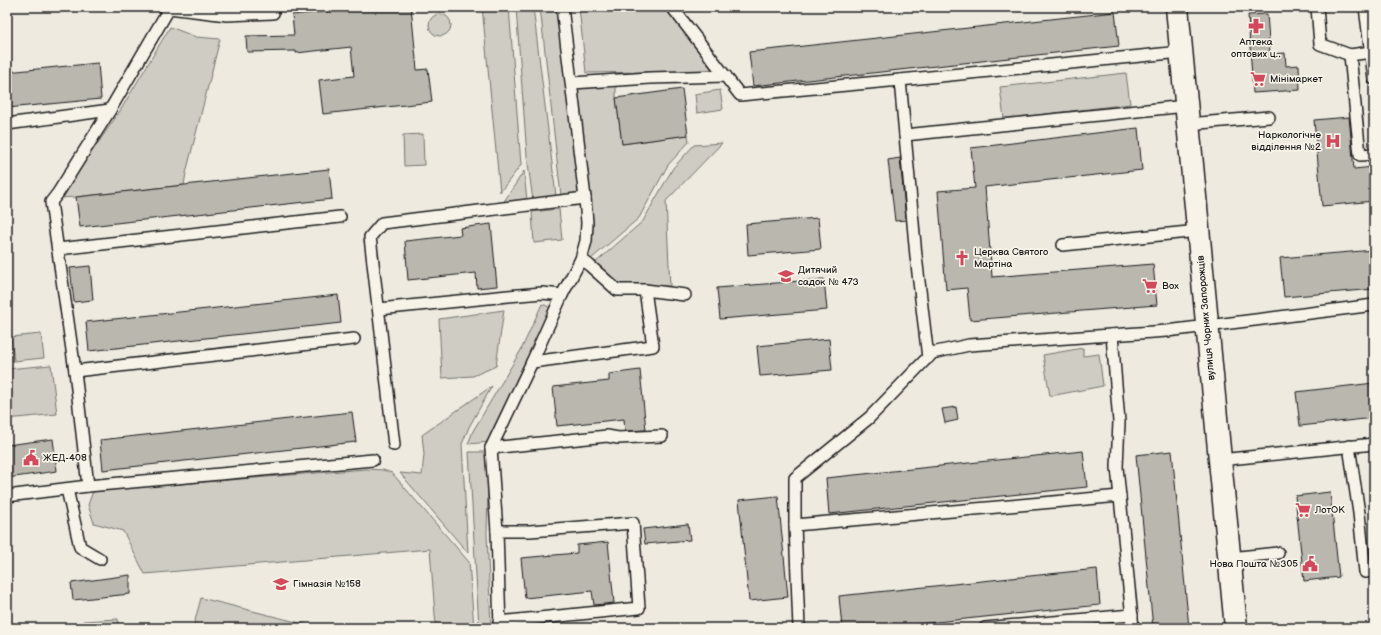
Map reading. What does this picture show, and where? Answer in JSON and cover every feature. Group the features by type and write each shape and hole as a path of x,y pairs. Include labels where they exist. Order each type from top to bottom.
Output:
{"street":[{"name":"вулиця Чорних Запорожців","path":"1176,7 1236,628"}],"lane":[{"path":"497,531 530,531 634,523 639,608 499,625 497,531 491,448 562,295 581,259 586,235 587,223 585,198 562,7"},
{"path":"672,7 740,95 1181,52"},
{"path":"1317,7 1320,44 1350,55 1371,52"},
{"path":"1365,7 1374,79"},
{"path":"88,486 76,371 51,202 110,110 169,8 227,15 255,10 273,13"},
{"path":"1350,55 1360,154 1374,154"},
{"path":"572,83 650,78 726,76"},
{"path":"900,80 916,256 928,358"},
{"path":"7,124 110,110"},
{"path":"905,135 1187,115 1269,117"},
{"path":"394,446 370,237 382,223 585,198"},
{"path":"58,249 340,217"},
{"path":"1063,245 1198,231"},
{"path":"581,259 617,290 645,290 685,295"},
{"path":"532,362 653,346 645,290"},
{"path":"379,309 542,293 562,295"},
{"path":"799,628 795,524 795,478 869,418 932,353 969,345 1167,331 1374,305"},
{"path":"1112,335 1119,422 1117,467 1133,628"},
{"path":"76,371 354,339"},
{"path":"491,448 607,436 618,438 662,436"},
{"path":"1220,460 1374,444"},
{"path":"1349,446 1359,513 1365,572 1374,571"},
{"path":"7,496 67,488 373,460"},
{"path":"67,488 80,547 100,559"},
{"path":"795,524 1120,496"},
{"path":"1230,558 1278,553"},
{"path":"985,628 1132,615"}],"shaded area":[{"path":"482,7 509,7 521,165 500,192"},
{"path":"516,7 533,7 556,196 533,201 527,156"},
{"path":"540,7 560,7 582,195 561,196"},
{"path":"579,7 665,7 713,71 586,73"},
{"path":"440,14 448,17 451,25 448,33 440,36 432,33 429,25 432,17"},
{"path":"170,27 196,37 220,39 184,185 60,198 120,111"},
{"path":"1126,73 1130,104 1004,119 1000,87"},
{"path":"616,84 616,98 622,144 688,135 689,142 668,165 639,218 591,259 587,257 591,242 593,221 578,88"},
{"path":"720,90 723,109 697,113 695,94"},
{"path":"423,134 424,165 404,166 403,135"},
{"path":"722,143 666,201 670,286 619,287 594,264 643,221 673,168 694,145"},
{"path":"524,171 527,201 501,206"},
{"path":"559,209 562,240 534,243 532,212"},
{"path":"542,304 553,309 490,442 468,444 473,431 521,350"},
{"path":"504,310 496,366 473,376 442,378 439,319"},
{"path":"41,334 44,358 14,361 11,337"},
{"path":"1083,348 1083,356 1099,354 1103,386 1050,396 1043,355"},
{"path":"51,365 57,414 7,419 7,369"},
{"path":"492,386 469,427 462,444 468,553 400,473 422,475 424,454 422,435"},
{"path":"469,452 489,452 487,533 491,628 479,628"},
{"path":"366,469 383,470 392,473 469,562 474,628 436,628 430,549 145,574 123,531 94,523 88,505 93,491"},
{"path":"201,598 320,628 193,628"},
{"path":"118,619 119,628 83,628 83,621"}],"building":[{"path":"349,7 373,7 374,10 411,7 417,70 428,69 432,102 323,114 319,80 354,76 351,47 296,53 296,51 247,52 246,36 294,35 292,15 349,9"},
{"path":"1115,12 1119,46 753,86 749,52"},
{"path":"1267,14 1270,54 1285,53 1286,66 1299,65 1300,90 1253,93 1248,15"},
{"path":"98,63 101,99 7,108 7,72"},
{"path":"682,89 688,135 622,144 616,98"},
{"path":"1349,117 1354,169 1374,167 1374,201 1322,206 1314,120"},
{"path":"1138,128 1142,170 985,187 992,277 1153,264 1157,305 970,320 967,288 946,290 938,191 975,188 971,148"},
{"path":"900,158 906,220 895,221 888,160"},
{"path":"329,169 332,199 80,227 76,197"},
{"path":"818,218 821,249 748,255 746,224"},
{"path":"491,224 497,286 477,288 476,273 408,280 405,241 461,235 460,228"},
{"path":"1374,250 1374,289 1284,297 1280,258"},
{"path":"90,266 93,300 74,302 70,268"},
{"path":"824,279 827,310 720,319 717,288"},
{"path":"338,295 341,323 89,351 86,322"},
{"path":"829,339 832,370 760,376 757,346"},
{"path":"640,370 646,430 625,431 624,419 557,426 553,387 609,381 609,374"},
{"path":"1374,383 1374,418 1300,426 1296,392"},
{"path":"956,407 958,420 945,423 942,409"},
{"path":"352,412 356,442 103,470 100,440"},
{"name":"ЖЕД-408","path":"53,439 57,471 7,478 7,445"},
{"path":"1083,451 1087,487 829,514 826,478"},
{"path":"1172,451 1189,628 1153,628 1136,455"},
{"path":"1330,492 1339,577 1304,581 1295,496"},
{"path":"778,496 788,597 749,601 739,500"},
{"path":"688,524 690,540 645,544 643,529"},
{"path":"608,542 614,603 594,605 592,591 525,598 521,558 577,553 577,545"},
{"path":"1097,569 1100,605 879,628 842,628 839,596"},
{"path":"130,575 130,594 73,600 71,583"}],"place":[{"name":"Аптека оптових ц‥","path":"1256,26"},
{"name":"Мінімаркет","path":"1258,79"},
{"name":"Наркологічне відділення №2","path":"1333,141"},
{"name":"Церква Святого Мартіна","path":"962,258"},
{"name":"Дитячий садок № 473","path":"786,276"},
{"name":"Box","path":"1150,286"},
{"name":"ЖЕД-408","path":"31,458"},
{"name":"ЛотОК","path":"1303,510"},
{"name":"Нова Пошта №305","path":"1310,564"},
{"name":"Гімназія №158","path":"281,584"}]}
